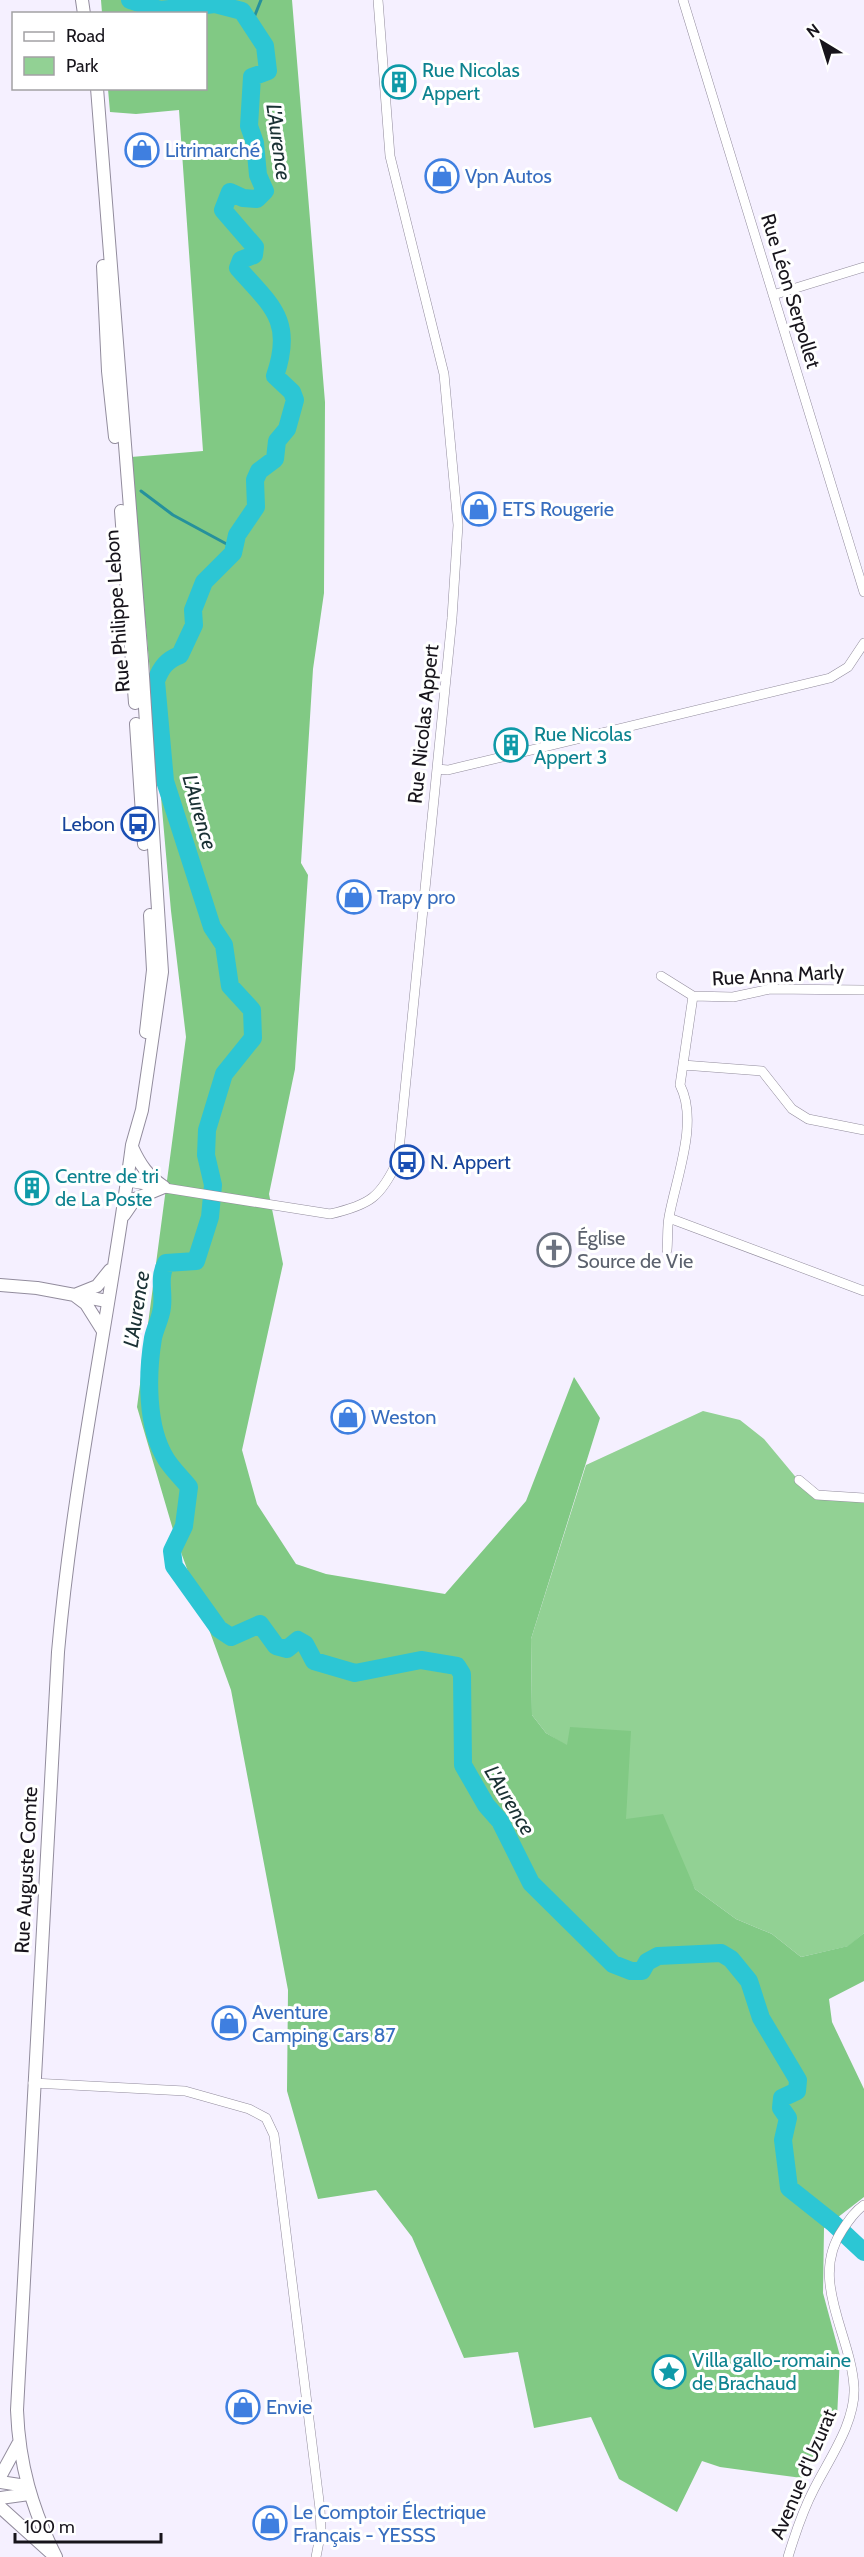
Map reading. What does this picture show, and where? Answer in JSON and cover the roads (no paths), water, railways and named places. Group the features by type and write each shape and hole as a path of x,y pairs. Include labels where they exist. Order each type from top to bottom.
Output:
{"street":[{"name":"Rue Nicolas Appert","path":"127,1182 164,1186 330,1214 371,1201 387,1183 398,1160 452,618 458,525 444,374 390,156 378,0"},
{"name":"Rue Léon Serpollet","path":"682,0 864,592"},
{"name":"Rue Philippe Lebon","path":"89,90 153,970 145,1046 135,1107 136,1128"},
{"name":"Rue Philippe Lebon","path":"97,90 142,661 162,972 142,1110 132,1145 107,1300"},
{"path":"772,295 864,267"},
{"path":"437,769 448,770 518,754 830,678 848,667 864,643"},
{"name":"Rue Anna Marly","path":"662,976 693,996 733,997 770,989 864,990"},
{"name":"Rue Anna Marly","path":"667,1250 669,1218 678,1181 688,1114 686,1096 680,1085 693,996"},
{"path":"683,1065 762,1071 792,1109 808,1119 864,1131"},
{"path":"132,1145 143,1169 152,1179 164,1186"},
{"path":"121,1221 135,1199 164,1186"},
{"path":"669,1218 864,1290"},
{"path":"73,1295 98,1286 112,1267"},
{"path":"0,1285 37,1288 107,1300"},
{"path":"73,1295 86,1304 103,1331"},
{"name":"Rue Auguste Comte","path":"55,2557 28,2490 18,2444 17,2410 33,2083 65,1573 107,1300"},
{"path":"799,1480 817,1495 864,1498"},
{"path":"33,2083 185,2091 249,2109 266,2118 274,2135 320,2509 321,2531 316,2557"},
{"name":"Avenue d'Uzurat","path":"788,2557 813,2491 847,2422 853,2403 851,2367 829,2283 829,2270 835,2240 856,2211 864,2205"},
{"path":"0,2477 18,2444"},
{"path":"0,2482 28,2490"},
{"path":"28,2490 1,2504 55,2557"}],"waterway":[{"name":"L'Aurence","path":"130,0 160,10 215,4 242,11 265,46 268,71 252,77 249,126 255,143 258,175 265,191 257,199 243,198 230,192 223,210 255,247 254,255 241,260 238,268 270,304 276,316 281,328 282,341 275,376 292,392 295,400 287,429 277,441 275,459 259,471 255,480 256,507 237,535 233,553 204,582 193,610 194,625 180,655 165,665 156,681 165,781 212,927 224,945 230,986 252,1010 253,1038 224,1074 207,1130 206,1155 213,1185 210,1217 196,1261 166,1263 162,1274 162,1307 153,1338 150,1368 152,1416 159,1446 171,1466 189,1487 184,1526 172,1551 174,1566 219,1629 231,1637 260,1624 276,1646 287,1649 298,1640 305,1644 314,1661 355,1673 421,1660 457,1666 462,1674 463,1765 486,1805 500,1821 531,1883 613,1964 631,1971 642,1971 647,1962 658,1956 721,1953 731,1959 749,1981 761,2018 798,2080 797,2091 782,2098 781,2108 788,2118 783,2140 789,2188 833,2223 864,2252"},
{"path":"251,25 261,0"},
{"path":"141,491 173,515 234,548"}],"place":[{"name":"Rue Nicolas Appert","path":"399,82"},
{"name":"Litrimarché","path":"142,150"},
{"name":"Vpn Autos","path":"442,176"},
{"name":"ETS Rougerie","path":"479,509"},
{"name":"Rue Nicolas Appert 3","path":"511,745"},
{"name":"Lebon","path":"138,824"},
{"name":"Trapy pro","path":"354,897"},
{"name":"N. Appert","path":"407,1162"},
{"name":"Centre de tri de La Poste","path":"32,1188"},
{"name":"Église Source de Vie","path":"554,1250"},
{"name":"Weston","path":"348,1417"},
{"name":"Aventure Camping Cars 87","path":"229,2023"},
{"name":"Villa gallo-romaine de Brachaud","path":"669,2372"},
{"name":"Envie","path":"243,2407"},
{"name":"Le Comptoir Électrique Français - YESSS","path":"270,2523"}]}
